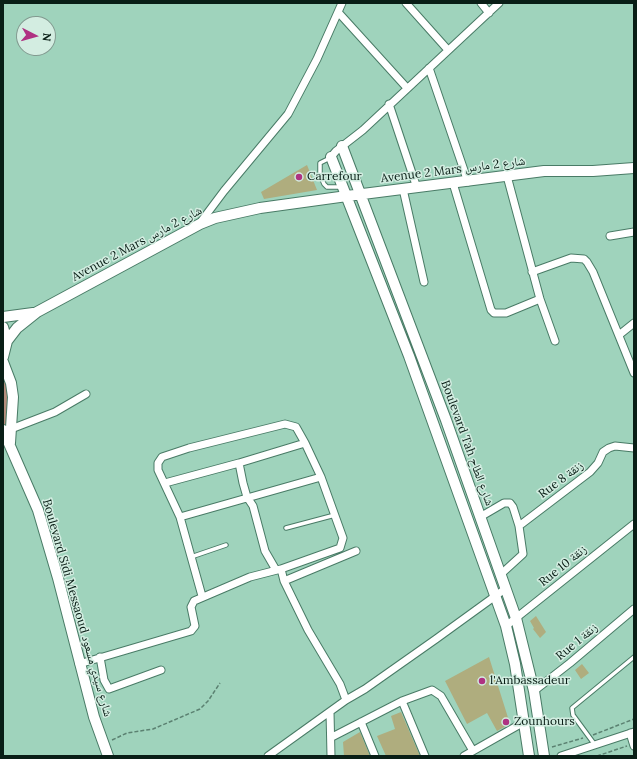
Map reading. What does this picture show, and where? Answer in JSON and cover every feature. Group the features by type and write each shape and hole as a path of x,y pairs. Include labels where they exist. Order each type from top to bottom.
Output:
{"street":[{"path":"200,224 224,191 288,114 317,59 342,3"},
{"path":"406,3 448,50"},
{"path":"481,3 489,13"},
{"path":"331,157 342,146 363,130 389,104 499,3"},
{"path":"338,12 407,88"},
{"path":"429,68 468,182"},
{"path":"389,104 417,188"},
{"name":"Boulevard Tah شارع الطاح","path":"342,146 446,420 516,618 534,691 544,756"},
{"name":"Boulevard Tah شارع الطاح","path":"331,157 409,356 506,626 515,664 529,756"},
{"name":"Avenue 2 Mars شارع 2 مارس","path":"7,342 23,322 37,312 200,224 215,218 345,192 361,195 555,170 593,171 634,168"},
{"path":"507,176 540,299 556,341"},
{"path":"453,184 491,310 494,313 506,313 540,299"},
{"path":"403,189 424,282"},
{"path":"610,236 634,232"},
{"path":"532,272 571,258 584,259 594,272 634,373"},
{"name":"Avenue 2 Mars شارع 2 مارس","path":"3,317 37,312"},
{"path":"619,335 634,323"},
{"path":"3,327 7,342 3,357"},
{"name":"Boulevard Sidi Messaoud شارع سيدي مسعود","path":"3,362 12,390 7,430 10,445 38,510 58,578 79,664 103,745 108,756"},
{"path":"7,430 55,412 86,394"},
{"path":"79,664 193,630 195,626 192,604 202,596 250,577 278,570 340,548 343,538 335,515 321,477 296,427 285,424 189,448 162,457 158,463 158,470 180,517 202,596"},
{"path":"165,483 305,443"},
{"name":"Rue 8 زنقة","path":"519,526 590,472 598,463 603,452 615,446 634,448"},
{"path":"239,463 248,497 253,506 265,551 278,570 308,630 340,684 346,700"},
{"path":"180,517 321,477"},
{"path":"480,517 500,506 510,503 513,507 519,526 523,554 500,575"},
{"name":"Rue 10 زنقة","path":"506,626 634,524"},
{"path":"284,581 356,551"},
{"path":"268,756 505,589"},
{"name":"Rue 1 زنقة","path":"534,691 634,609"},
{"path":"100,657 106,686 109,689 161,670"},
{"path":"332,737 402,701 429,690 436,692 473,751"},
{"path":"402,701 425,756"},
{"path":"330,712 332,756"},
{"path":"361,722 375,756"},
{"path":"464,756 524,722"},
{"path":"561,756 596,746 632,733 634,745"}],"lane":[{"path":"331,157 320,163 319,168 322,179 327,187 345,192"},
{"path":"286,528 335,515"},
{"path":"191,558 226,546"},
{"path":"596,746 573,715 572,708 634,657"}],"path":[{"path":"103,745 122,735 159,727 200,709 208,701 220,683"},
{"path":"551,741 552,748 634,720"},
{"path":"597,756 634,745"}],"shaded area":[{"path":"3,368 8,384 8,437 3,425"}],"building":[{"name":"Carrefour","path":"307,165 317,190 264,199 261,192"},
{"path":"536,616 546,632 540,638 533,629 534,628 530,621"},
{"path":"489,657 510,724 497,731 487,713 467,724 445,681"},
{"path":"582,664 589,673 581,679 575,670"},
{"path":"401,712 420,756 386,756 377,736 395,729 391,716"},
{"path":"360,732 370,756 344,756 343,742"}],"place":[{"name":"Carrefour","path":"299,177"},
{"name":"l'Ambassadeur","path":"482,681"},
{"name":"Zounhours","path":"506,722"}]}
